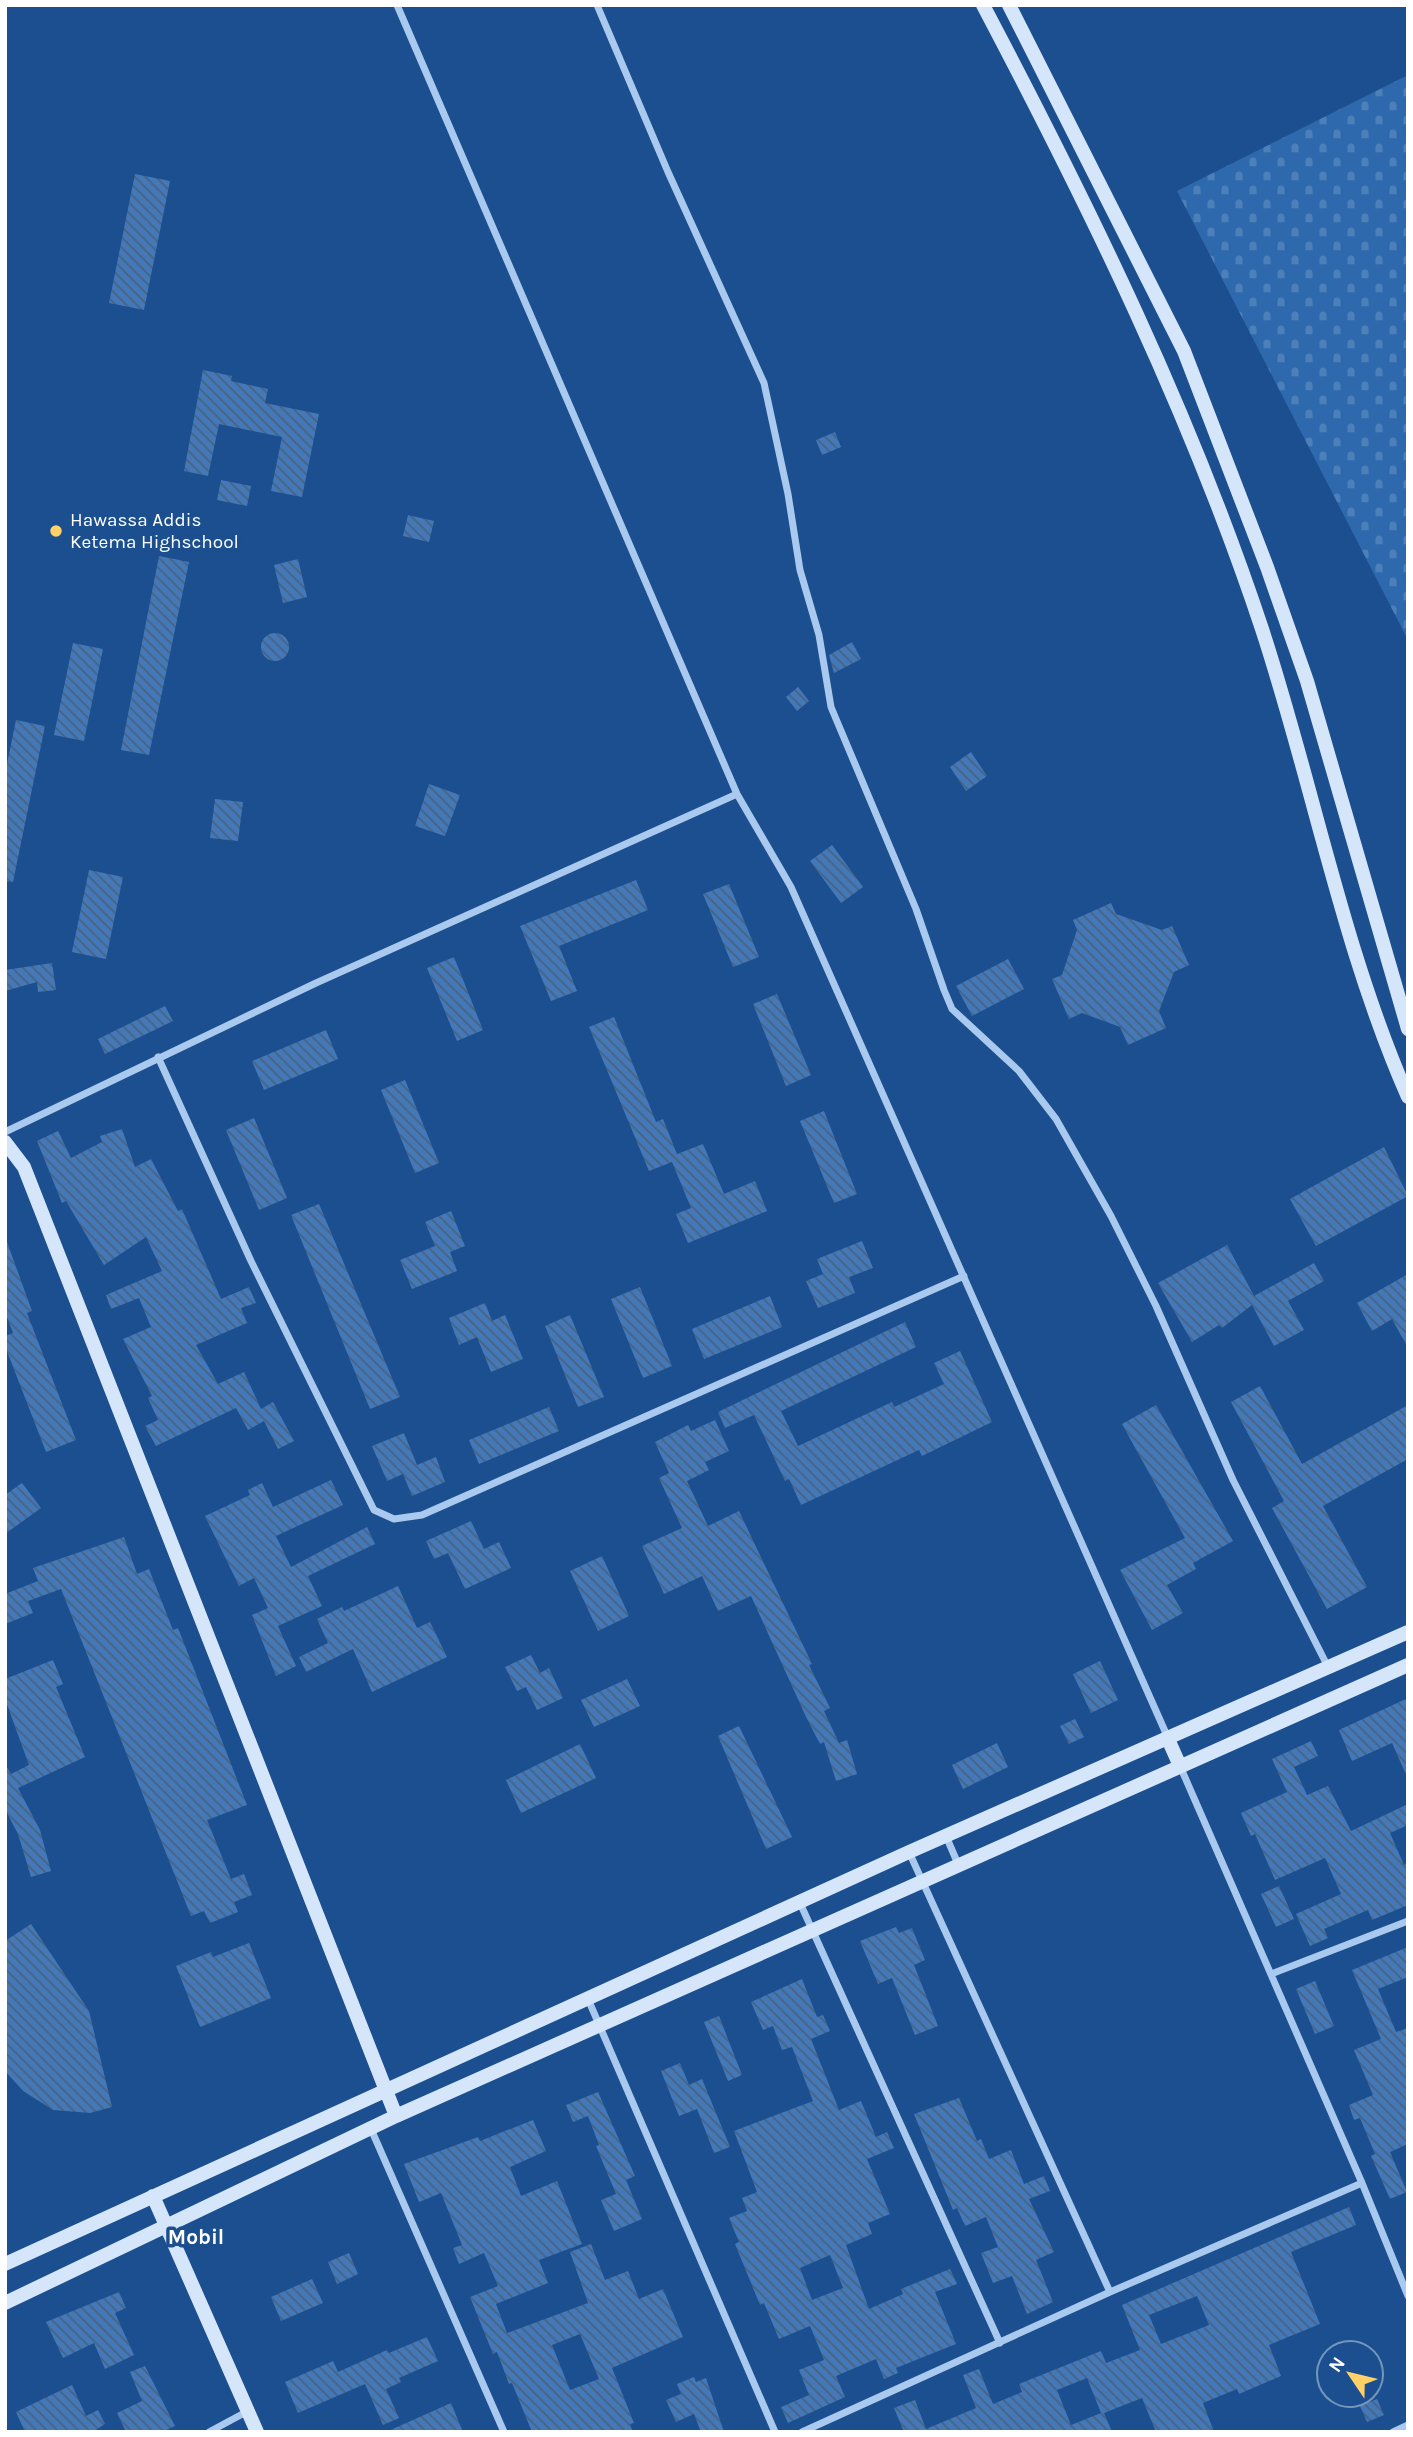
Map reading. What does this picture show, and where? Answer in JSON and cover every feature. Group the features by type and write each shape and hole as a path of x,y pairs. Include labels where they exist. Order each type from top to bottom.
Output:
{"street":[{"path":"397,5 737,794 791,887 1180,1766 1362,2183 1408,2296"},
{"path":"597,5 668,172 764,383 788,494 800,570 820,635 831,707 916,909 952,1009 1019,1071 1056,1119 1104,1204 1156,1306 1233,1480 1328,1667"},
{"path":"983,5 1076,182 1166,374 1221,512 1263,631 1377,1020 1408,1097"},
{"path":"1009,5 1184,351 1267,567 1307,681 1408,1030"},
{"path":"5,1132 158,1056 737,794"},
{"path":"158,1056 251,1261 374,1510 394,1519 422,1515 764,1367 964,1276"},
{"path":"5,1142 24,1167 396,2116"},
{"path":"5,2264 946,1835 1408,1632"},
{"path":"5,2303 167,2228 396,2116 1408,1665"},
{"path":"946,1835 958,1864"},
{"path":"909,1852 1110,2292"},
{"path":"800,1903 1000,2343"},
{"path":"1271,1974 1408,1922"},
{"path":"588,1998 775,2432"},
{"path":"371,2129 504,2432"},
{"path":"802,2432 1110,2292 1362,2183"},
{"path":"153,2196 257,2432"},
{"path":"209,2432 248,2411"},
{"path":"1393,2432 1408,2425"}],"green space":[{"path":"1408,75 1408,640 1177,191"}],"building":[{"path":"135,174 170,181 144,310 109,303"},
{"path":"203,370 232,376 231,381 268,389 265,403 319,414 302,497 271,491 282,437 219,424 208,476 184,471"},
{"path":"835,432 841,447 822,455 816,440"},
{"path":"221,480 251,486 247,506 217,500"},
{"path":"408,515 434,521 429,542 403,536"},
{"path":"159,556 189,562 149,755 121,750"},
{"path":"298,559 307,597 283,603 274,565"},
{"path":"275,633 285,637 289,647 285,657 275,661 265,657 261,647 265,637"},
{"path":"852,642 861,659 834,673 829,655"},
{"path":"73,643 103,649 84,741 54,735"},
{"path":"798,687 809,701 797,711 786,697"},
{"path":"16,720 45,726 13,882 5,881 5,774"},
{"path":"971,752 987,776 966,791 950,767"},
{"path":"429,784 460,795 445,836 415,826"},
{"path":"215,799 243,802 238,841 210,838"},
{"path":"832,845 863,887 841,903 810,861"},
{"path":"89,870 123,877 106,959 72,952"},
{"path":"636,880 648,910 559,946 577,991 551,1001 520,926"},
{"path":"729,884 759,957 733,967 703,894"},
{"path":"1111,903 1116,914 1162,930 1172,926 1189,965 1174,972 1159,1011 1166,1028 1128,1045 1120,1027 1082,1013 1069,1019 1052,979 1062,975 1077,930 1073,920"},
{"path":"454,957 483,1030 457,1041 427,968"},
{"path":"1008,959 1024,989 972,1016 956,986"},
{"path":"52,963 56,990 38,992 37,982 5,991 5,970"},
{"path":"777,994 811,1075 786,1086 753,1004"},
{"path":"165,1006 173,1021 105,1054 98,1039"},
{"path":"614,1017 656,1122 663,1119 677,1154 703,1144 724,1194 755,1181 767,1211 688,1243 676,1214 691,1208 672,1162 649,1171 589,1027"},
{"path":"326,1030 338,1059 264,1090 252,1061"},
{"path":"405,1080 439,1163 415,1173 381,1090"},
{"path":"824,1111 857,1194 834,1203 800,1121"},
{"path":"254,1118 287,1198 259,1210 226,1130"},
{"path":"122,1129 135,1167 151,1159 178,1211 182,1209 221,1299 249,1287 256,1303 241,1308 247,1323 196,1345 218,1384 244,1372 261,1409 273,1402 294,1441 278,1449 264,1421 248,1430 236,1408 156,1446 145,1426 158,1420 148,1398 152,1396 123,1339 151,1327 139,1298 111,1309 106,1295 162,1271 146,1237 104,1265 66,1201 62,1203 37,1141 58,1131 71,1158 102,1142 100,1136"},
{"path":"1384,1147 1408,1196 1316,1246 1290,1199"},
{"path":"319,1204 400,1397 370,1409 291,1215"},
{"path":"451,1211 465,1246 450,1252 457,1271 412,1289 400,1260 435,1246 425,1222"},
{"path":"862,1241 873,1268 849,1277 855,1293 818,1308 806,1281 823,1274 817,1259"},
{"path":"7,1242 32,1311 27,1313 76,1440 46,1452 5,1346 5,1336 13,1333 5,1312"},
{"path":"1227,1245 1254,1296 1314,1263 1324,1281 1288,1301 1304,1330 1274,1346 1252,1305 1222,1328 1219,1325 1192,1342 1158,1283"},
{"path":"1408,1274 1408,1348 1392,1319 1372,1331 1357,1303"},
{"path":"640,1287 672,1366 643,1378 611,1299"},
{"path":"770,1296 782,1327 704,1359 692,1329"},
{"path":"485,1303 492,1321 505,1315 523,1359 491,1372 477,1337 459,1345 449,1318"},
{"path":"570,1315 604,1397 578,1407 545,1326"},
{"path":"905,1322 916,1347 781,1411 798,1446 892,1402 894,1407 944,1384 934,1363 960,1351 992,1422 922,1456 919,1450 801,1505 789,1479 785,1481 754,1415 725,1428 718,1412"},
{"path":"1260,1386 1302,1464 1408,1405 1408,1459 1323,1506 1367,1587 1327,1609 1272,1508 1284,1501 1231,1402"},
{"path":"1156,1405 1233,1541 1193,1563 1196,1569 1167,1585 1183,1613 1152,1630 1120,1570 1185,1538 1122,1424"},
{"path":"549,1407 559,1431 479,1464 469,1440"},
{"path":"715,1420 729,1451 705,1462 709,1470 687,1481 708,1526 739,1511 812,1664 809,1665 830,1708 824,1711 839,1743 847,1740 857,1774 836,1781 824,1742 820,1744 807,1719 751,1596 718,1611 702,1576 664,1594 642,1546 682,1528 659,1478 669,1473 655,1442 688,1425 691,1431"},
{"path":"404,1433 417,1465 436,1457 445,1482 412,1496 403,1474 387,1481 372,1446"},
{"path":"331,1480 343,1505 276,1536 291,1567 367,1527 375,1544 308,1576 322,1606 278,1626 296,1666 276,1676 252,1615 268,1608 254,1578 239,1586 205,1516 250,1495 248,1490 262,1483 273,1507"},
{"path":"22,1483 41,1508 5,1534 5,1495"},
{"path":"471,1521 484,1549 499,1542 511,1568 465,1589 448,1553 434,1559 426,1541"},
{"path":"124,1537 137,1574 149,1569 173,1630 178,1628 247,1805 207,1820 231,1879 244,1874 252,1895 234,1902 238,1912 210,1923 204,1911 191,1916 61,1589 28,1601 33,1613 5,1624 5,1594 38,1581 33,1568"},
{"path":"602,1556 629,1616 598,1631 570,1571"},
{"path":"398,1586 417,1628 430,1622 447,1657 372,1692 353,1649 306,1672 299,1657 328,1643 317,1619 342,1607 344,1611"},
{"path":"531,1655 540,1673 549,1668 563,1698 537,1710 526,1687 517,1691 505,1667"},
{"path":"53,1660 63,1684 56,1687 85,1757 18,1788 40,1830 51,1871 31,1877 18,1834 5,1809 5,1764 11,1774 29,1765 5,1699 5,1679"},
{"path":"1100,1661 1118,1700 1091,1713 1073,1674"},
{"path":"627,1679 640,1706 594,1727 581,1700"},
{"path":"1408,1698 1408,1779 1392,1743 1352,1761 1339,1730"},
{"path":"1075,1719 1084,1737 1069,1744 1060,1726"},
{"path":"739,1726 792,1837 766,1849 718,1736"},
{"path":"1311,1741 1318,1756 1294,1767 1307,1795 1328,1786 1351,1831 1408,1804 1408,1825 1390,1833 1404,1865 1408,1863 1408,1905 1372,1920 1368,1910 1324,1929 1328,1938 1310,1946 1296,1914 1341,1894 1325,1858 1275,1880 1255,1834 1251,1836 1241,1813 1287,1792 1272,1759"},
{"path":"997,1743 1008,1767 963,1789 952,1765"},
{"path":"580,1744 596,1778 521,1813 506,1780"},
{"path":"1279,1886 1294,1919 1276,1927 1261,1894"},
{"path":"31,1924 89,2011 112,2107 90,2113 53,2110 23,2091 5,2071 5,1941"},
{"path":"896,1927 899,1933 912,1928 925,1960 914,1965 938,2026 915,2035 892,1978 878,1984 860,1941"},
{"path":"249,1943 271,1998 200,2027 176,1966 211,1952 213,1957"},
{"path":"1408,1947 1408,1977 1378,1989 1396,2032 1408,2028 1408,2144 1390,2152 1407,2192 1390,2199 1371,2156 1375,2154 1360,2118 1354,2120 1349,2105 1373,2095 1354,2050 1381,2039 1352,1970"},
{"path":"802,1979 817,2017 823,2015 830,2031 811,2039 839,2110 861,2101 876,2137 887,2132 894,2148 867,2159 890,2214 868,2223 872,2234 846,2245 869,2309 903,2294 901,2289 950,2269 957,2284 935,2292 956,2344 896,2368 898,2373 884,2379 876,2359 836,2376 845,2397 788,2423 781,2407 809,2395 799,2370 824,2360 810,2326 779,2339 764,2303 760,2305 735,2244 739,2242 729,2218 747,2211 742,2198 757,2192 734,2131 813,2101 792,2047 782,2050 773,2026 763,2030 751,2002","holes":["830,2255 843,2288 812,2300 800,2268"]},
{"path":"1315,1981 1334,2026 1315,2034 1296,1989"},
{"path":"719,2016 742,2075 728,2081 704,2022"},
{"path":"680,2063 689,2085 702,2079 730,2147 714,2153 697,2109 679,2116 661,2071"},
{"path":"598,2092 635,2176 626,2180 642,2219 614,2231 601,2200 616,2194 596,2146 599,2145 588,2116 573,2122 566,2105"},
{"path":"959,2098 977,2141 981,2139 989,2159 1011,2150 1024,2184 1044,2176 1050,2191 1029,2199 1054,2252 1036,2260 1053,2302 1027,2314 1012,2276 993,2283 981,2253 998,2247 986,2217 965,2226 957,2208 953,2210 914,2114"},
{"path":"533,2120 546,2151 510,2167 521,2196 557,2181 582,2244 539,2260 548,2283 496,2304 507,2333 588,2303 570,2252 591,2244 605,2280 628,2271 639,2299 663,2289 683,2337 612,2368 634,2423 630,2424 633,2432 532,2432 497,2352 493,2354 470,2297 498,2286 484,2253 459,2264 453,2248 462,2245 441,2193 419,2202 404,2164 478,2137 480,2141","holes":["580,2334 599,2379 570,2390 552,2345"]},
{"path":"1349,2207 1356,2225 1291,2252 1320,2324 1269,2345 1281,2376 1239,2394 1237,2389 1203,2403 1214,2432 1156,2432 1142,2398 1104,2413 1112,2432 904,2432 894,2408 915,2400 926,2429 976,2408 963,2375 979,2369 993,2404 1022,2392 1019,2384 1101,2351 1106,2363 1140,2350 1122,2305","holes":["1197,2296 1209,2325 1161,2344 1149,2315","1087,2378 1101,2413 1071,2425 1057,2390"]},
{"path":"349,2253 358,2274 337,2284 328,2262"},
{"path":"312,2279 323,2303 281,2321 271,2297"},
{"path":"119,2292 126,2308 115,2313 134,2355 105,2369 94,2343 63,2358 46,2322"},
{"path":"427,2337 438,2361 399,2378 401,2382 386,2389 399,2418 383,2425 365,2384 298,2413 285,2382 333,2361 338,2372 387,2350 389,2353"},
{"path":"145,2366 175,2426 162,2432 126,2432 117,2413 142,2401 130,2372"},
{"path":"694,2377 696,2382 706,2378 724,2432 701,2432 694,2414 676,2422 666,2400 681,2394 677,2384"},
{"path":"72,2385 86,2416 98,2410 105,2424 93,2432 25,2432 16,2412"},
{"path":"451,2403 463,2432 386,2432"},
{"path":"1361,2409 1381,2409 1384,2415 1367,2422"}],"place":[{"name":"Hawassa Addis Ketema Highschool","path":"56,531"}],"district":[{"name":"Mobil","path":"196,2237"}]}
